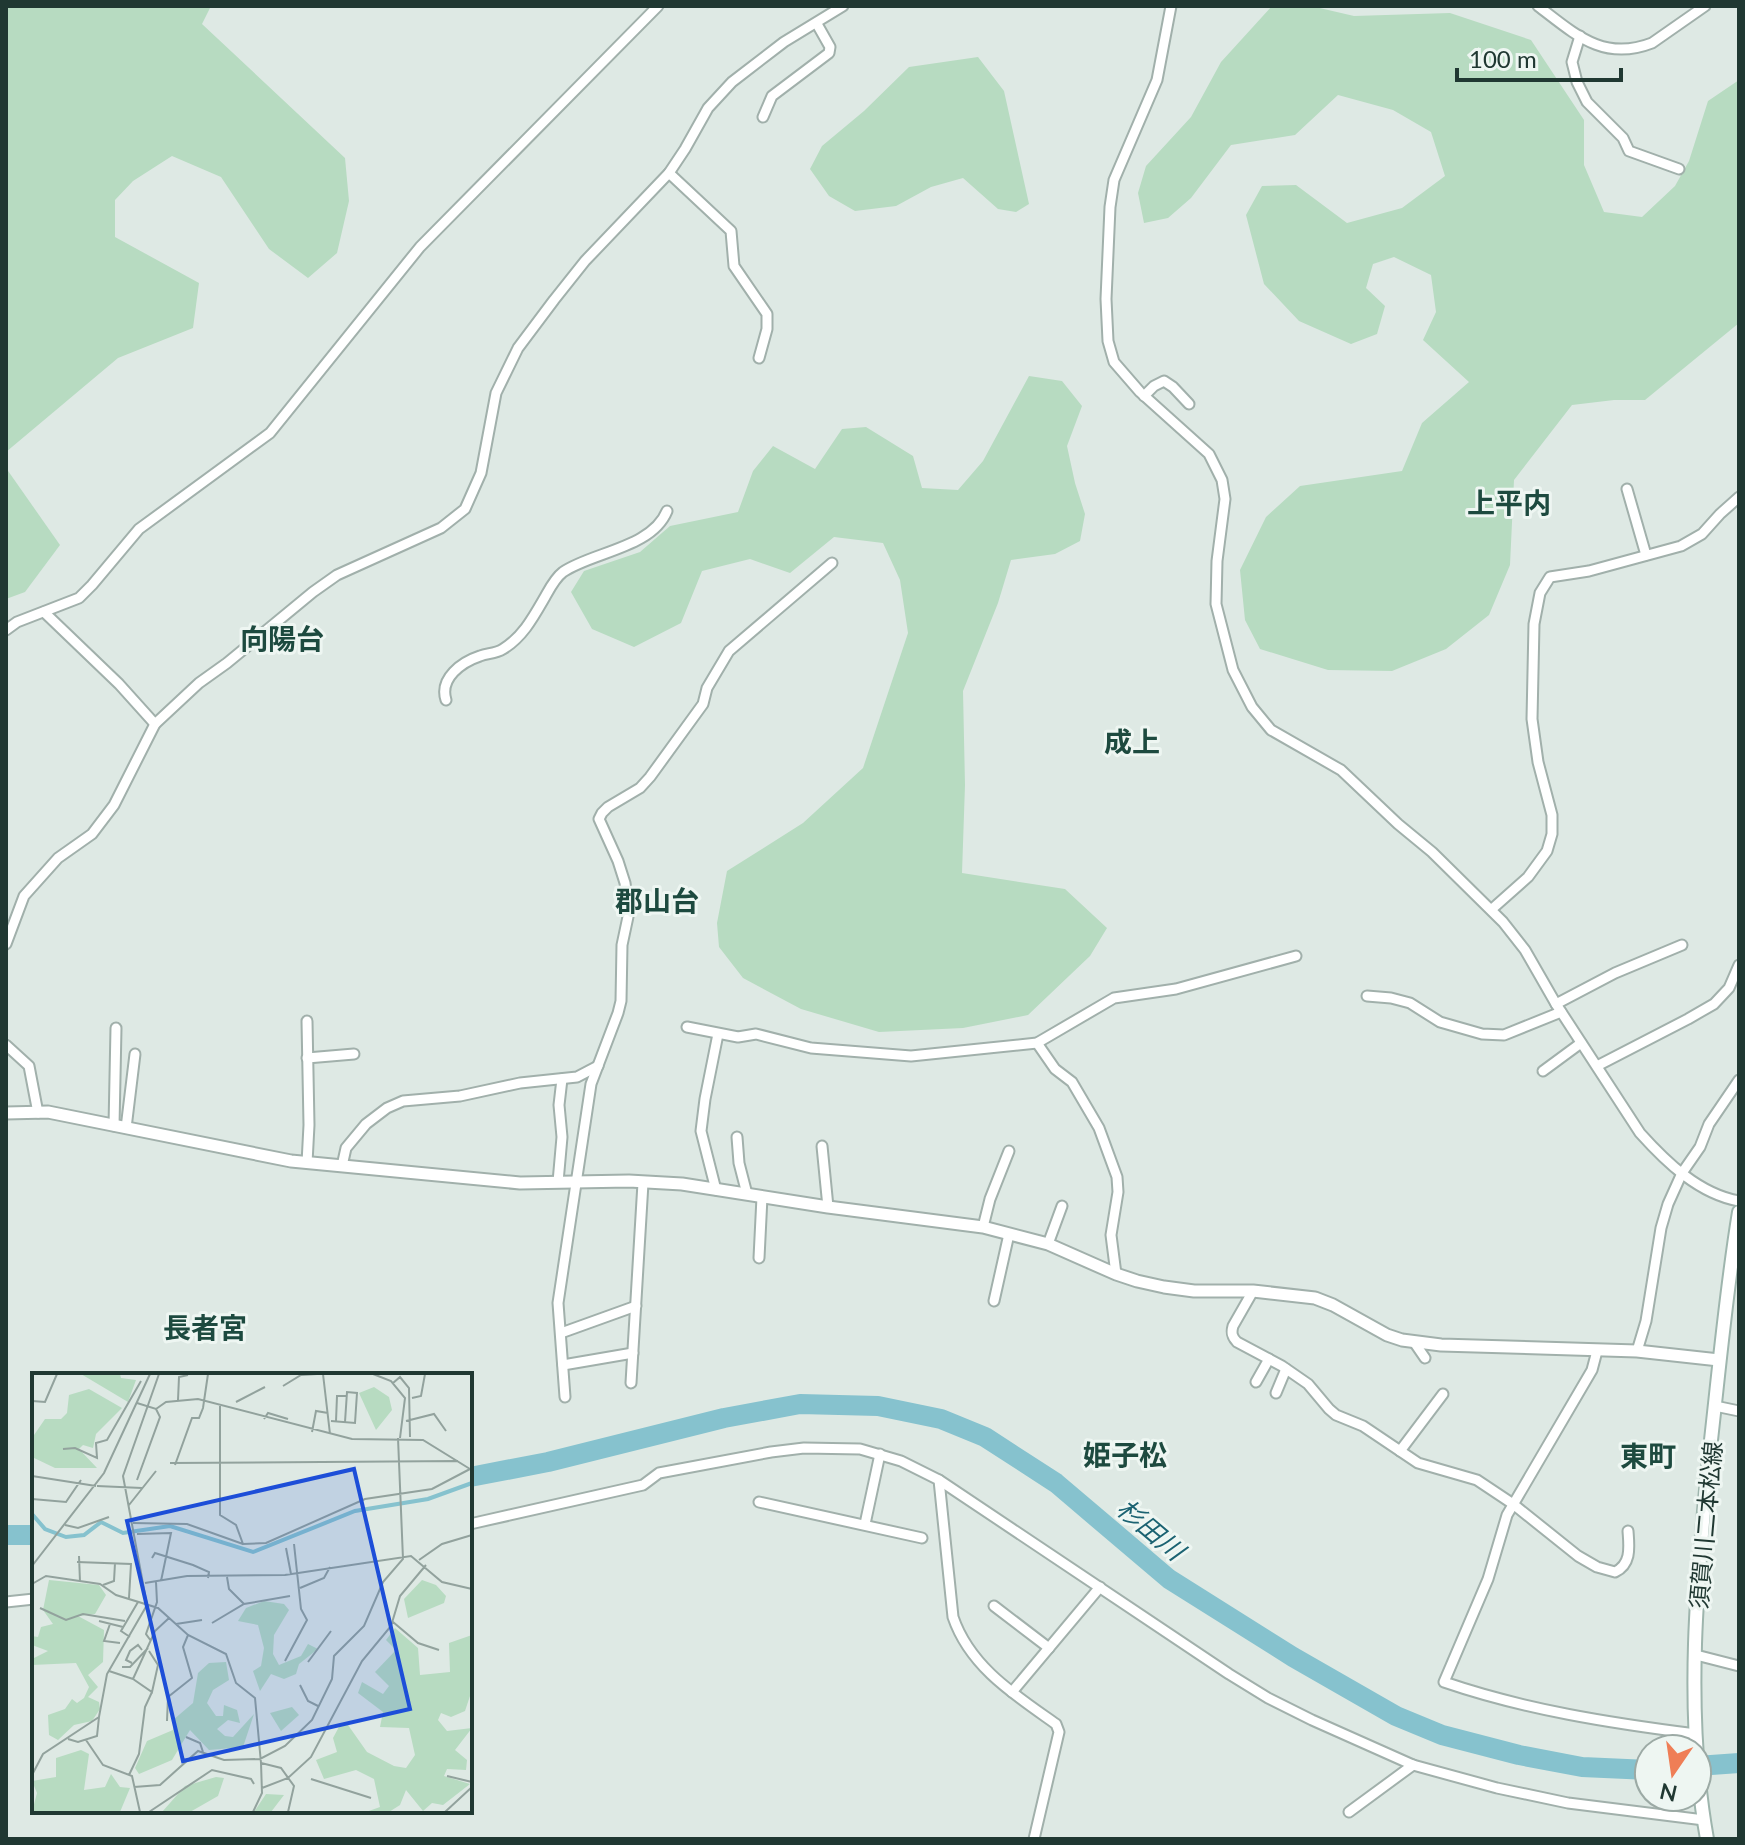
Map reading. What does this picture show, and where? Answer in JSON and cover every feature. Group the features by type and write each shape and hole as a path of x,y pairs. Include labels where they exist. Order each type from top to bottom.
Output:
{"main road":[{"name":"須賀川二本松線","path":"1696,1733 1698,1586 1719,1360 1739,1212"},
{"name":"須賀川二本松線","path":"1703,1813 1707,1839"}],"street":[{"path":"6,630 17,622 79,598 139,529 270,433 420,247 658,6"},
{"path":"6,944 24,896 58,858 92,834 114,805 155,724 199,683 337,575 441,528 465,509 481,473 496,393 518,348 585,261 669,173 708,108 732,82 784,42 843,6"},
{"path":"1171,6 1157,80 1114,180 1106,299 1108,341 1114,362 1144,396 1209,454 1222,480 1225,499 1217,561 1216,604 1233,670 1252,707 1271,730 1341,770 1492,909 1525,950 1558,1008 1640,1133 1664,1158 1711,1193 1739,1201"},
{"path":"1538,6 1596,46 1609,49 1642,47 1661,38 1705,6"},
{"path":"763,117 772,96 829,53 830,47 817,24"},
{"path":"1580,36 1572,62 1587,102 1623,138 1629,151 1679,169"},
{"path":"669,173 731,231 734,266 767,314 767,329 759,358"},
{"path":"1144,396 1164,381 1189,404"},
{"path":"1627,489 1646,555"},
{"path":"1492,909 1528,877 1547,851 1552,834 1552,815 1538,762 1532,719 1534,624 1540,593 1550,577 1589,571 1681,546 1702,534 1739,497"},
{"path":"446,700 446,683 455,669 482,655 494,654 518,638 563,572 613,552 657,528 667,511"},
{"path":"565,1397 558,1303 591,1084 621,1001 622,945 629,912 618,861 599,819 608,807 640,788 650,777 703,704 707,688 729,651 832,563"},
{"path":"44,612 119,684 155,724"},
{"path":"1367,996 1410,1003 1440,1022 1482,1034 1504,1035 1558,1008 1615,973 1682,945"},
{"path":"687,1027 738,1037 756,1034 811,1048 911,1056 1037,1043 1114,998 1176,989 1296,956"},
{"path":"1597,1066 1714,1004 1729,988 1739,965"},
{"path":"307,1021 307,1163"},
{"path":"116,1028 120,1127"},
{"path":"716,1190 701,1131 718,1034"},
{"path":"1037,1043 1055,1069 1072,1082 1099,1128 1117,1177 1118,1192 1111,1235 1116,1274"},
{"path":"1543,1071 1581,1043"},
{"path":"6,1045 29,1066 38,1113"},
{"path":"120,1127 135,1054"},
{"path":"307,1058 354,1054"},
{"path":"342,1166 346,1148 366,1124 387,1108 403,1101 460,1096 520,1083 577,1077 598,1066"},
{"path":"558,1182 562,1079"},
{"path":"1637,1351 1646,1321 1661,1228 1668,1204 1682,1173 1700,1147 1709,1124 1739,1080"},
{"path":"6,1113 48,1112 307,1163 520,1183 682,1184 983,1227 1048,1244 1116,1274 1164,1287 1194,1291 1253,1291 1315,1298 1387,1335 1414,1342 1637,1351 1719,1360"},
{"path":"737,1137 739,1163 747,1194"},
{"path":"822,1146 828,1207"},
{"path":"983,1227 990,1199 1009,1151"},
{"path":"631,1383 643,1183"},
{"path":"759,1258 762,1197"},
{"path":"1048,1244 1062,1206"},
{"path":"994,1301 1009,1234"},
{"path":"1253,1291 1232,1332 1237,1342 1308,1384 1336,1415 1363,1426 1418,1463 1477,1480 1597,1567 1615,1572 1620,1570 1628,1560 1628,1531"},
{"path":"561,1333 636,1306"},
{"path":"1414,1342 1425,1358"},
{"path":"1597,1351 1592,1370 1507,1515 1488,1579 1444,1682 1523,1706 1671,1733"},
{"path":"563,1365 633,1353"},
{"path":"1256,1382 1269,1359"},
{"path":"1276,1393 1286,1369"},
{"path":"1400,1451 1443,1394"},
{"path":"1715,1406 1739,1411"},
{"path":"472,1524 643,1485 659,1473 804,1448 860,1449 901,1461 939,1480 1268,1698 1413,1765 1568,1803 1703,1817"},
{"path":"865,1524 880,1454"},
{"path":"939,1480 957,1631 979,1663 997,1682 1056,1724 1059,1732 1034,1839"},
{"path":"759,1502 922,1538"},
{"path":"1012,1692 1100,1587"},
{"path":"6,1602 32,1599"},
{"path":"994,1606 1049,1648"},
{"path":"1696,1655 1739,1666"},
{"path":"1349,1812 1413,1765"}],"green space":[{"path":"6,6 211,6 202,24 345,158 349,201 337,253 308,278 269,249 221,177 172,156 133,181 115,200 115,237 199,283 193,328 118,358 6,452"},
{"path":"1272,6 1311,6 1354,16 1450,13 1531,40 1584,120 1584,165 1604,212 1642,217 1675,186 1689,161 1708,101 1739,80 1739,323 1645,400 1572,405 1514,480 1510,565 1489,615 1446,649 1392,671 1328,670 1260,649 1245,620 1240,570 1266,517 1300,486 1402,471 1422,423 1469,382 1423,340 1436,312 1431,275 1394,257 1373,264 1366,288 1385,306 1377,334 1351,344 1299,321 1264,284 1246,215 1262,186 1296,185 1347,223 1402,208 1445,176 1431,132 1393,110 1338,95 1295,135 1231,145 1191,198 1168,218 1144,223 1138,193 1146,166 1191,117 1221,62"},
{"path":"978,57 1004,91 1029,204 1016,212 998,209 963,178 931,187 896,206 855,211 829,196 810,169 822,146 909,67"},
{"path":"1029,376 1062,381 1082,406 1067,446 1085,514 1080,541 1055,554 1011,560 998,603 963,691 965,785 962,873 1065,889 1107,928 1090,956 1028,1015 963,1028 879,1032 801,1009 743,978 719,947 717,923 727,871 803,823 863,768 908,633 900,580 883,543 834,537 790,573 750,559 702,571 681,623 634,647 592,629 571,592 584,571 640,552 670,526 738,512 753,471 773,446 815,469 842,429 866,427 913,456 922,488 958,490 983,461"},
{"path":"6,468 60,545 25,592 6,599"}],"waterway":[{"name":"杉田川","path":"472,1477 548,1462 724,1418 800,1404 878,1406 941,1419 985,1437 1056,1483 1169,1579 1293,1657 1396,1716 1442,1735 1519,1755 1582,1767 1633,1769"},
{"name":"杉田川","path":"6,1535 32,1535"},
{"name":"杉田川","path":"1713,1765 1739,1763"}],"district":[{"name":"上平内","path":"1509,502"},
{"name":"向陽台","path":"282,638"},
{"name":"成上","path":"1132,741"},
{"name":"郡山台","path":"657,900"},
{"name":"長者宮","path":"205,1327"},
{"name":"姫子松","path":"1125,1454"},
{"name":"東町","path":"1648,1455"}]}
